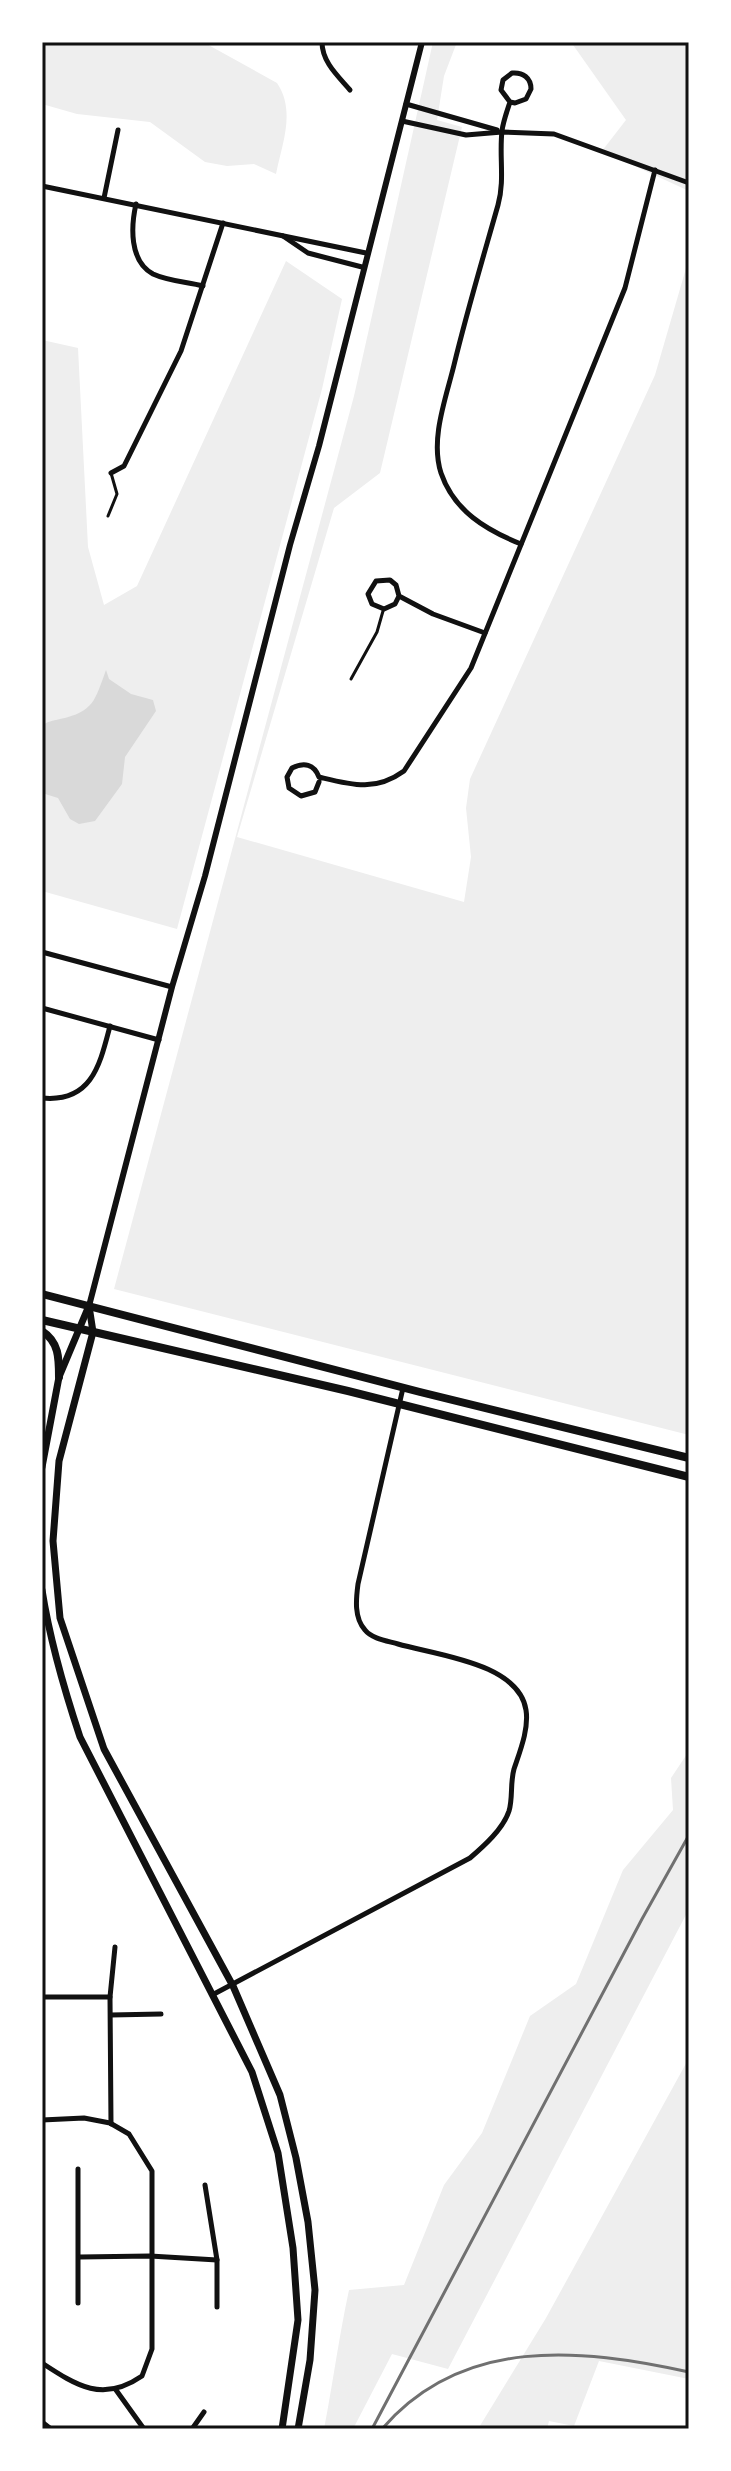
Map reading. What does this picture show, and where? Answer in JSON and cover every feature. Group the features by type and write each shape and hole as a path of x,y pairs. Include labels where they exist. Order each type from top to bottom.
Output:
{"main road":[{"path":"42,1294 403,1388 689,1458"},
{"path":"42,1467 59,1377 89,1306"},
{"path":"89,1306 93,1332 59,1461 53,1541 60,1618 104,1749 233,1986 280,2095 308,2222 315,2290 310,2360 298,2429"},
{"path":"42,1320 689,1477"},
{"path":"42,1331 56,1345 59,1377"},
{"path":"42,1590 63,1688 80,1737 252,2072 274,2139 291,2235 298,2320 282,2429"}],"street":[{"path":"322,42 321,47 329,65 350,90"},
{"path":"89,1306 290,545 319,446 362,267 422,42"},
{"path":"512,73 522,74 531,86 529,95 521,102 510,102 501,90 503,80 512,73"},
{"path":"510,102 502,132 503,177 499,200 466,313 439,425 438,446 441,472 455,500 474,520 496,534 521,544"},
{"path":"406,104 502,132"},
{"path":"402,121 466,135 502,132 554,134 689,183"},
{"path":"104,198 118,130"},
{"path":"319,782 315,792 301,796 289,788 287,777 292,768 304,764 313,767 319,777 356,786 391,781 404,771 471,668 625,288 655,170"},
{"path":"42,186 366,253"},
{"path":"136,204 133,238 137,256 146,269 156,275 203,286"},
{"path":"111,473 124,466 181,351 223,223"},
{"path":"282,235 308,253 362,267"},
{"path":"381,579 390,580 396,585 399,596 395,604 384,609 372,604 369,599 372,584 381,579"},
{"path":"399,596 433,614 485,633"},
{"path":"42,952 172,987"},
{"path":"42,1008 159,1040"},
{"path":"42,1098 65,1097 94,1077 110,1026"},
{"path":"214,1994 470,1858 487,1843 509,1812 511,1779 523,1741 527,1713 523,1698 511,1682 484,1668 367,1633 359,1622 356,1603 358,1584 403,1388"},
{"path":"111,2124 110,1997 115,1947"},
{"path":"42,1997 110,1997"},
{"path":"111,2015 161,2014"},
{"path":"42,2120 84,2118 111,2124 129,2134 152,2171 152,2349 142,2376 116,2390 96,2390 84,2387 43,2364"},
{"path":"78,2169 78,2303"},
{"path":"205,2185 217,2260 217,2307"},
{"path":"80,2257 150,2256 217,2260"},
{"path":"116,2390 144,2429"},
{"path":"192,2429 204,2412"},
{"path":"42,2422 51,2429"}],"lane":[{"path":"108,516 117,494 111,473"},
{"path":"351,679 377,632 384,609"}],"shaded area":[{"path":"42,42 203,42 277,83 283,94 287,116 276,174 254,164 227,166 205,162 150,122 77,114 42,104"},
{"path":"433,42 457,42 444,76 437,120 462,127 380,473 334,508 237,837 464,902 471,857 466,808 470,779 655,375 689,258 689,1435 114,1289 354,396"},
{"path":"571,42 689,42 689,191 602,151 626,120"},
{"path":"286,261 342,299 322,389 177,929 42,891 42,340 78,348 88,547 104,605 137,586"},
{"path":"106,670 109,679 131,694 153,700 156,711 125,757 122,784 95,821 79,824 70,819 58,798 42,793 42,726 87,708 96,697"},
{"path":"689,1751 689,1909 448,2369 392,2354 353,2429 324,2429 349,2290 404,2285 444,2185 482,2133 530,2016 576,1984 623,1870 673,1810 671,1778"},
{"path":"689,2058 689,2379 599,2361 574,2426 549,2421 547,2429 478,2429 546,2318"}],"railway":[{"path":"372,2429 689,1835"},
{"path":"382,2429 414,2399 448,2377 486,2364 525,2357 565,2355 606,2358 689,2372"}]}
